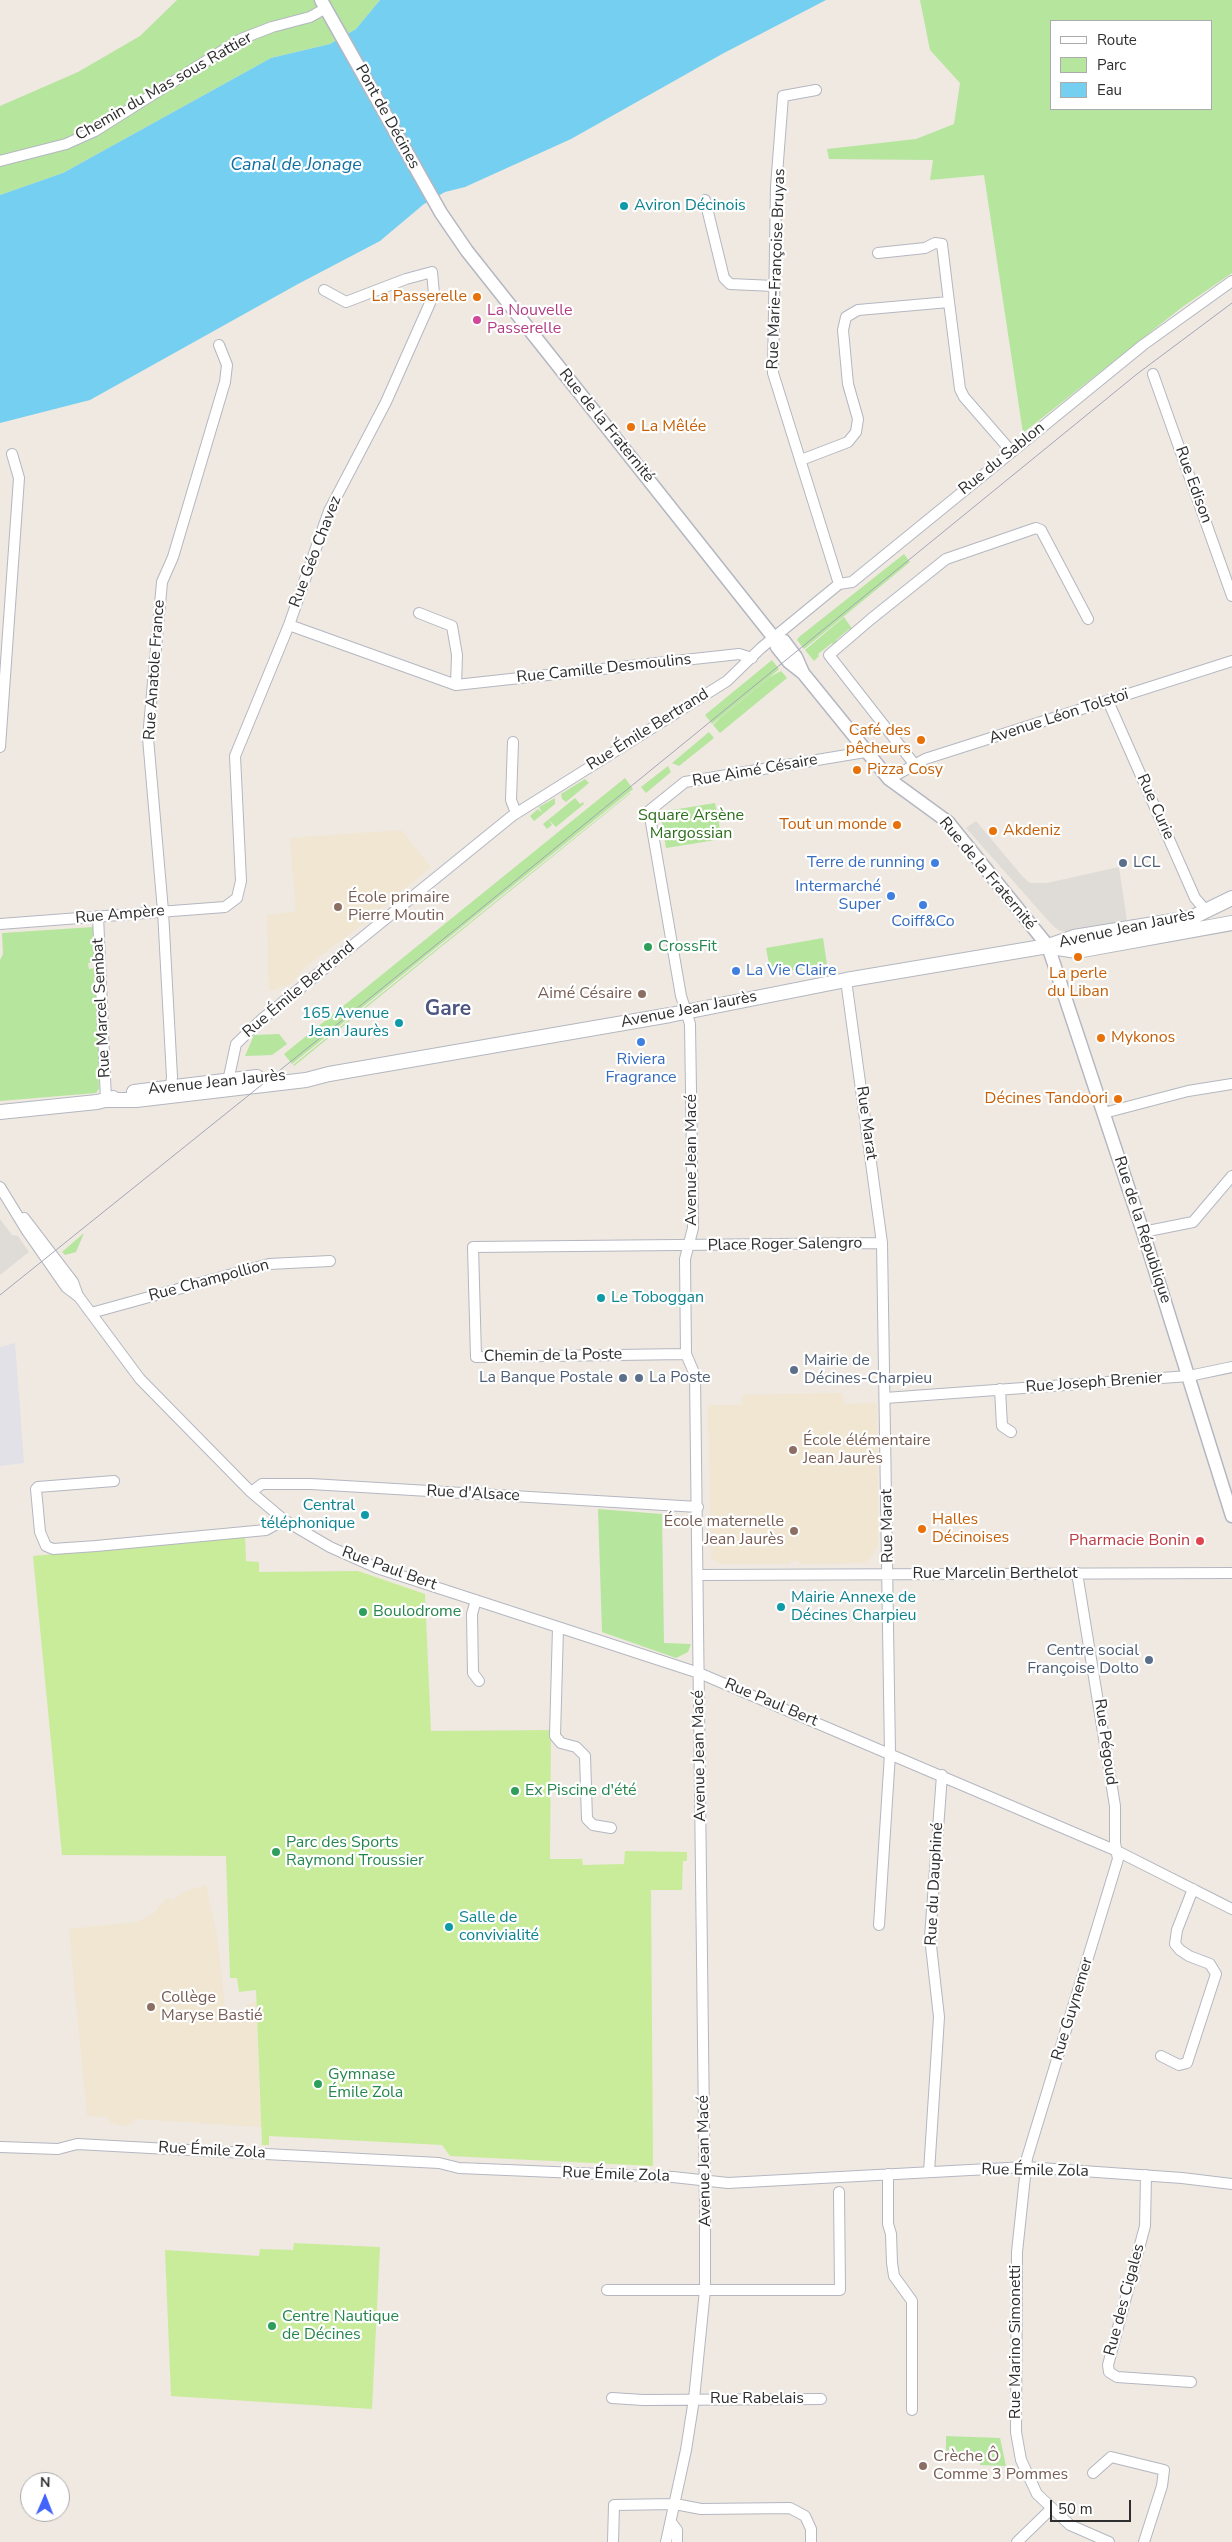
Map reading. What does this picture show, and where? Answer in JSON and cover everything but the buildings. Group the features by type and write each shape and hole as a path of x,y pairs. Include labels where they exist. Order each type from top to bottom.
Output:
{"main road":[{"name":"Avenue Jean Jaurès","path":"0,1112 329,1074 687,1011 846,980 1048,946 1074,937 1191,918 1207,912 1232,898"},
{"name":"Avenue Jean Jaurès","path":"1048,946 1077,951 1232,923"}],"street":[{"name":"Pont de Décines","path":"324,4 441,213"},
{"name":"Chemin du Mas sous Rattier","path":"0,160 66,144 88,134 241,39 272,27 310,17 324,4"},
{"name":"Rue Marie-Françoise Bruyas","path":"816,90 784,96 776,187 773,373 840,584"},
{"path":"705,200 724,278 730,284 774,286"},
{"name":"Rue de la Fraternité","path":"441,213 509,304 774,638 777,647 786,659 803,673 889,780 948,822 1048,946"},
{"path":"878,253 925,248 934,243 942,244 960,389 964,397 1012,451"},
{"name":"Rue Géo Chavez","path":"236,898 241,880 235,756 289,625 329,511 386,402 434,294 432,272 406,279 346,302 324,290"},
{"name":"Rue du Sablon","path":"774,638 840,584 852,582 1143,345 1232,281"},
{"path":"801,460 848,442 856,432 858,419 848,384 842,330 846,317 858,310 949,302"},
{"name":"Rue Anatole France","path":"171,1091 163,911 148,738 162,582 173,557 225,382 227,365 219,345"},
{"name":"Rue Edison","path":"1153,374 1232,596"},
{"path":"0,747 19,478 12,454"},
{"path":"915,764 829,656 946,558 1036,528 1041,530 1088,619"},
{"path":"419,613 452,626 457,655 456,685"},
{"name":"Rue Camille Desmoulins","path":"289,625 456,685 740,654 752,658"},
{"name":"Rue Émile Bertrand","path":"227,1085 236,1044 260,1020 516,813 727,681 774,638"},
{"name":"Avenue Léon Tolstoï","path":"889,780 915,764 936,756 1232,661"},
{"name":"Rue Curie","path":"1108,701 1195,898 1207,912"},
{"path":"513,742 511,800 516,813"},
{"name":"Rue Aimé Césaire","path":"687,1011 680,991 649,811 685,782 865,752"},
{"name":"Rue Ampère","path":"0,924 225,906 236,898"},
{"name":"Rue Marcel Sembat","path":"98,916 106,1100"},
{"name":"Rue de la République","path":"1048,946 1143,1232 1232,1516"},
{"name":"Rue Marat","path":"846,980 882,1244 889,1574 890,1754 879,1924"},
{"name":"Avenue Jean Macé","path":"666,2542 675,2504 694,2399 705,2290 698,1507 695,1375 686,1354 685,1259 693,1228 690,1024 687,1011"},
{"path":"1104,1113 1179,1093 1232,1084"},
{"path":"1143,1232 1193,1222 1232,1176"},
{"name":"Rue Paul Bert","path":"0,1187 73,1282 79,1297 140,1379 251,1492 284,1520 330,1548 378,1568 699,1673 942,1775 1117,1852 1232,1908"},
{"name":"Place Roger Salengro","path":"689,1246 882,1244"},
{"name":"Chemin de la Poste","path":"686,1354 476,1357 473,1247 689,1246"},
{"name":"Rue Champollion","path":"91,1312 270,1264 330,1261"},
{"name":"Rue Joseph Brenier","path":"885,1398 1189,1376 1232,1367"},
{"path":"1000,1390 1002,1426 1011,1432"},
{"path":"114,1481 38,1487 36,1489 40,1532 46,1546 53,1549 96,1546 266,1530 284,1520"},
{"name":"Rue d'Alsace","path":"251,1492 262,1484 312,1484 698,1507"},
{"name":"Rue Marcelin Berthelot","path":"699,1576 1232,1572"},
{"name":"Rue Pégoud","path":"1077,1573 1115,1806 1117,1852"},
{"path":"476,1600 472,1614 473,1673 479,1681"},
{"path":"558,1628 556,1736 561,1743 576,1747 585,1756 587,1819 593,1825 611,1828"},
{"name":"Rue du Dauphiné","path":"929,2172 939,2017 930,1937 942,1775"},
{"name":"Rue Guynemer","path":"1026,2167 1118,1859 1117,1852"},
{"path":"1161,2056 1179,2065 1187,2063 1216,1974 1210,1964 1189,1956 1175,1944 1177,1930 1193,1889"},
{"name":"Rue Émile Zola","path":"0,2147 58,2149 77,2144 439,2163 459,2168 672,2177 728,2183 1026,2167 1146,2175 1232,2184"},
{"name":"Rue Marino Simonetti","path":"1026,2167 1017,2252 1016,2432 1021,2460 1029,2480 1051,2509 1070,2525 1109,2542"},
{"path":"888,2174 888,2224 891,2234 894,2276 912,2301 912,2410"},
{"name":"Rue des Cigales","path":"1146,2175 1145,2226 1108,2365 1109,2372 1117,2377 1191,2382"},
{"path":"607,2290 840,2290 839,2192"},
{"name":"Rue Rabelais","path":"612,2398 643,2400 821,2400"},
{"path":"1093,2472 1111,2457 1164,2470 1162,2486 1144,2542"},
{"path":"613,2542 614,2505 675,2504 701,2509 790,2508 804,2516 811,2529 811,2542"},
{"path":"1017,2542 1051,2509"},
{"path":"671,2522 677,2530 677,2542"}],"shaded area":[{"path":"976,821 1030,883 1047,883 1119,867 1127,921 1070,932 1060,931 1053,926 966,828"},
{"name":"École primaire Pierre Moutin","path":"401,830 431,867 354,931 305,967 291,984 269,991 267,915 296,912 290,838"},
{"path":"0,1219 12,1235 18,1236 29,1252 0,1275"},
{"path":"15,1343 24,1463 0,1466 0,1347"},
{"name":"École élémentaire Jean Jaurès","path":"843,1393 844,1404 877,1403 878,1546 867,1563 799,1564 799,1561 791,1561 790,1564 720,1564 714,1560 711,1557 708,1405 742,1405 742,1395"},
{"name":"Collège Maryse Bastié","path":"206,1885 217,1935 226,2015 249,2010 246,2005 256,2001 261,2127 136,2119 131,2124 121,2126 111,2123 107,2117 87,2116 69,1929 137,1922 153,1914 166,1898 173,1900 183,1892"}],"green space":[{"path":"177,0 380,0 356,29 330,44 271,58 63,173 0,195 0,106 78,72 140,36"},
{"path":"920,0 1232,0 1232,273 1181,308 1023,433 984,175 930,180 933,160 829,159 827,149 916,139 954,124 960,83 930,50"},
{"path":"904,554 910,562 804,649 797,640 799,637"},
{"path":"844,617 853,630 851,632 849,629 836,640 838,642 834,645 832,643 818,654 819,656 814,661 805,650"},
{"path":"772,660 779,669 712,724 705,715"},
{"path":"781,671 787,678 720,733 713,725 770,677"},
{"path":"709,732 714,738 679,766 672,763"},
{"path":"668,766 671,772 646,793 641,787"},
{"path":"625,778 633,789 292,1064 284,1054"},
{"path":"585,779 589,783 566,802 562,799 561,794"},
{"path":"630,793 294,1066 293,1065"},
{"path":"555,798 555,804 534,821 530,816 538,809 542,813 539,807"},
{"path":"575,798 580,804 583,802 584,804 556,827 549,820 552,825 547,829 543,824"},
{"name":"Square Arsène Margossian","path":"715,803 722,839 666,848 660,812"},
{"path":"93,927 95,962 88,963 89,969 96,968 99,1089 96,1093 0,1101 0,960 3,954 2,933"},
{"path":"823,938 827,964 771,974 766,948"},
{"path":"279,1034 287,1044 272,1055 245,1056 254,1035"},
{"path":"84,1233 76,1252 65,1255 62,1252"},
{"path":"598,1509 662,1514 664,1643 691,1644 688,1652 676,1658 602,1632"},
{"name":"Parc des Sports Raymond Troussier","path":"245,1537 246,1561 259,1562 259,1572 358,1571 425,1594 431,1731 551,1730 550,1859 582,1859 583,1865 624,1864 625,1851 687,1852 687,1861 683,1861 682,1890 651,1890 653,2166 450,2156 442,2145 269,2136 269,2145 262,2145 256,1990 239,1992 237,1978 230,1978 226,1856 62,1855 33,1556"},
{"name":"Centre Nautique de Décines","path":"294,2243 380,2247 372,2409 171,2396 165,2250 259,2256 260,2249 293,2250"},
{"path":"946,2436 1000,2438 1006,2466 980,2465 980,2456 946,2455"}],"water":[{"name":"Canal de Jonage","path":"380,0 826,0 722,54 571,139 465,187 445,192 424,204 380,241 298,284 90,400 0,423 0,195 63,173 271,58 330,44 356,29"}],"tram line":[{"path":"0,1295 462,924 1137,374 1232,303"}],"place":[{"name":"Aviron Décinois","path":"624,206"},
{"name":"La Passerelle","path":"477,297"},
{"name":"La Nouvelle Passerelle","path":"477,320"},
{"name":"La Mêlée","path":"631,427"},
{"name":"Café des pêcheurs","path":"921,740"},
{"name":"Pizza Cosy","path":"857,770"},
{"name":"Tout un monde","path":"897,825"},
{"name":"Akdeniz","path":"993,831"},
{"name":"Terre de running","path":"935,863"},
{"name":"LCL","path":"1123,863"},
{"name":"Intermarché Super","path":"891,896"},
{"name":"Coiff&Co","path":"923,905"},
{"name":"École primaire Pierre Moutin","path":"338,907"},
{"name":"CrossFit","path":"648,947"},
{"name":"La perle du Liban","path":"1078,957"},
{"name":"La Vie Claire","path":"736,971"},
{"name":"Aimé Césaire","path":"642,994"},
{"name":"165 Avenue Jean Jaurès","path":"399,1023"},
{"name":"Mykonos","path":"1101,1038"},
{"name":"Riviera Fragrance","path":"641,1042"},
{"name":"Décines Tandoori","path":"1118,1099"},
{"name":"Le Toboggan","path":"601,1298"},
{"name":"Mairie de Décines-Charpieu","path":"794,1370"},
{"name":"La Banque Postale","path":"623,1378"},
{"name":"La Poste","path":"639,1378"},
{"name":"École élémentaire Jean Jaurès","path":"793,1450"},
{"name":"Central téléphonique","path":"365,1515"},
{"name":"Halles Décinoises","path":"922,1529"},
{"name":"École maternelle Jean Jaurès","path":"794,1531"},
{"name":"Pharmacie Bonin","path":"1200,1541"},
{"name":"Mairie Annexe de Décines Charpieu","path":"781,1607"},
{"name":"Boulodrome","path":"363,1612"},
{"name":"Centre social Françoise Dolto","path":"1149,1660"},
{"name":"Ex Piscine d'été","path":"515,1791"},
{"name":"Parc des Sports Raymond Troussier","path":"276,1852"},
{"name":"Salle de convivialité","path":"449,1927"},
{"name":"Collège Maryse Bastié","path":"151,2007"},
{"name":"Gymnase Émile Zola","path":"318,2084"},
{"name":"Centre Nautique de Décines","path":"272,2326"},
{"name":"Crèche Ô Comme 3 Pommes","path":"923,2466"}],"district":[{"name":"Gare","path":"448,1010"}]}
